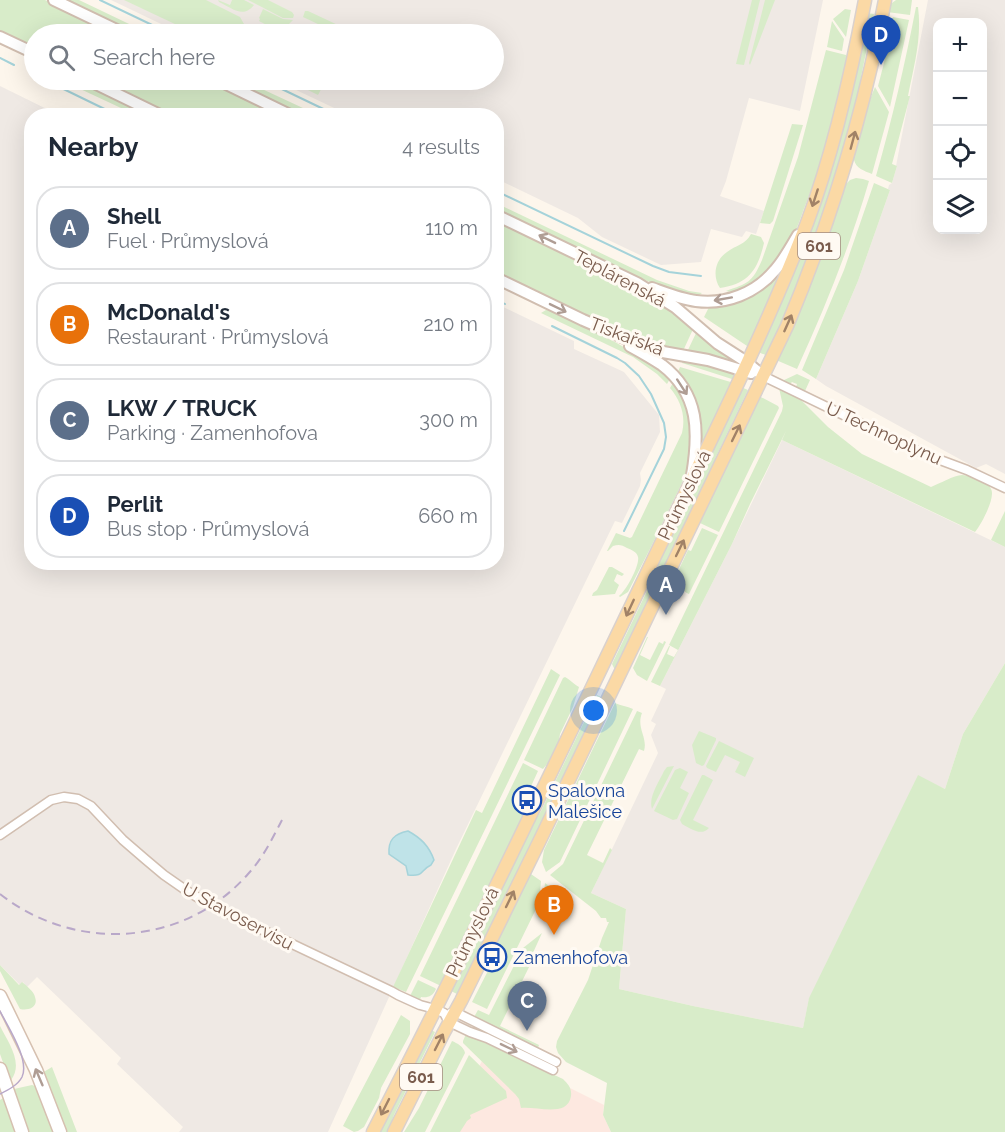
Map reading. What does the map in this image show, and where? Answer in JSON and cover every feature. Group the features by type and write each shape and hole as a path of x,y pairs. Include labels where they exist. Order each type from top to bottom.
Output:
{"main road":[{"name":"Průmyslová","path":"394,1132 445,1014 775,303 808,220 826,161 840,113 865,0"},
{"name":"Průmyslová","path":"373,1132 445,1014 540,840 787,326 839,186 861,111 885,0"},
{"path":"0,996 36,1070 60,1132"},
{"path":"0,1069 22,1132"}],"street":[{"path":"54,0 104,24"},
{"path":"0,37 24,49"},
{"path":"109,90 146,108"},
{"path":"239,90 276,108"},
{"name":"Teplárenská","path":"504,219 637,283 675,308 746,368 763,376"},
{"path":"637,283 697,301 716,301 738,296 759,285 777,269 808,220"},
{"name":"Tiskařská","path":"504,282 583,320 650,348 746,368"},
{"path":"583,320 662,365 683,388 693,410 696,427 696,451 691,481"},
{"name":"U Technoplynu","path":"763,376 924,454 967,470 1005,488"},
{"name":"U Stavoservisu","path":"0,835 51,800 63,797 78,799 91,806 123,840 164,875 212,906 405,999 445,1014"},
{"path":"445,1014 470,1032 555,1066"}],"shaded area":[{"path":"111,0 823,0 800,111 749,98 720,196 764,211 756,234 746,231 742,237 711,229 701,262 661,265 602,237 578,218 504,182 504,108 334,108 296,90 504,90 504,24 161,24"},
{"path":"928,0 1005,0 1005,474 986,464 976,468 816,379 858,281 897,166"},
{"path":"0,86 45,108 24,108 24,570 504,570 504,307 574,341 574,349 624,372 659,415 660,432 640,473 640,486 622,523 615,521 456,849 328,1132 179,1132 183,1127 117,1064 121,1058 37,977 27,987 23,982 20,985 0,965"},
{"path":"782,440 1005,547 1005,663 963,734 945,789 918,776 809,999 803,1028 619,989 626,909 591,893 658,753 651,735 656,724 651,721 666,689 660,686"},
{"path":"486,1052 562,1084 604,1105 603,1115 611,1132 449,1132"}],"green space":[{"path":"0,0 45,0 95,24 24,24 24,44 0,32"},
{"path":"64,0 79,0 129,24 114,24"},
{"path":"124,0 206,0 240,17 244,24 175,24"},
{"path":"218,0 230,5 232,0 244,0 254,5 242,12"},
{"path":"248,0 268,0 292,12 293,18 283,18"},
{"path":"752,0 760,0 744,65 736,64"},
{"path":"765,0 775,0 750,65 749,63"},
{"path":"896,0 912,0 910,15 887,12 888,6"},
{"path":"916,7 918,7 919,18 917,52 908,96 910,96 892,164 897,166 892,183 876,176 898,92"},
{"path":"263,9 283,19 293,20 289,24 265,24 259,21"},
{"path":"845,9 851,10 846,37 833,19"},
{"path":"305,11 308,11 336,24 318,24 303,17"},
{"path":"866,13 874,14 855,115 805,269 768,356 758,352 784,293"},
{"path":"893,17 909,20 890,107 878,86"},
{"path":"832,21 844,39 842,51 827,47"},
{"path":"826,50 846,55 846,64 824,152 797,228 782,254 766,274 746,288 726,291 752,278 762,260 798,157"},
{"path":"875,87 889,112 872,174 857,165 854,154"},
{"path":"82,90 98,90 136,108 121,108"},
{"path":"118,90 230,90 268,108 156,108"},
{"path":"248,90 264,90 303,108 287,108"},
{"path":"308,90 321,90 318,95"},
{"path":"792,124 803,125 773,221 770,224 760,223"},
{"path":"856,178 869,181 862,205 836,276 797,369 776,360 844,186"},
{"path":"874,183 890,190 858,281 816,379 802,370 844,270"},
{"path":"504,207 657,280 702,293 696,297 684,295 629,274 504,212"},
{"path":"504,223 615,277 661,303 694,327 683,351 654,345 598,323 504,276"},
{"path":"751,234 761,237 764,243 755,268 751,274 738,283 720,288 716,278 717,264 723,255 746,240"},
{"path":"781,271 750,348 704,317 710,305"},
{"path":"546,310 555,311 643,359 671,377 667,384 633,357 541,313"},
{"path":"697,331 741,363 742,366 687,352"},
{"path":"684,358 736,373 735,380 682,363"},
{"path":"680,367 734,383 700,448 677,374"},
{"path":"797,374 810,380 805,391 796,387 797,384 782,381"},
{"path":"674,381 681,392 692,424 689,464 682,483 628,592 620,597 635,572 638,557 634,551 620,545 613,546 607,551 616,533 632,537 682,433 682,409 670,388"},
{"path":"741,387 748,390 716,457 703,493 614,668 612,664 656,572 668,540"},
{"path":"779,388 801,400 828,427 862,454 931,487 959,475 985,482 992,493 987,511 975,532 782,440 786,431 732,544 660,686 651,682 669,646 667,654 674,657 678,650 669,645 782,411"},
{"path":"759,396 779,408 719,532 700,523 703,511"},
{"path":"1005,511 1005,547 991,540"},
{"path":"702,528 718,535 689,594 674,580 688,550 691,551"},
{"path":"609,567 624,574 622,576 617,574 614,581 619,585 615,594 592,596 597,590"},
{"path":"647,637 640,655 650,660 659,642 663,644 664,641 666,642 647,681 637,675 633,668"},
{"path":"1005,663 1005,1132 611,1132 603,1115 607,1083 566,1062 556,1047 588,980 609,922 606,918 601,918 596,911 550,875 563,864 637,711 642,713 640,723 645,741 644,751 639,749 587,855 603,863 610,848 612,850 591,893 626,909 619,989 803,1028 809,998 918,775 945,789 963,734"},
{"path":"551,669 560,675 406,992 393,987 476,810 482,813"},
{"path":"565,677 579,687 573,707 560,734 558,746 553,757 543,769 524,760"},
{"path":"597,695 603,698 459,995 451,991 519,847 541,811"},
{"path":"615,703 633,709 560,862 546,872 542,862 544,850"},
{"path":"699,731 716,738 702,766 696,763 692,745"},
{"path":"719,741 754,758 745,777 735,772 740,762 725,755 716,772 707,768"},
{"path":"523,763 538,771 527,795 525,794 522,800 525,805 524,817 441,986 420,976"},
{"path":"674,766 652,809 651,800 664,771 667,767"},
{"path":"680,768 688,772 680,788 689,793 677,819 673,820 654,811 675,770"},
{"path":"702,775 713,780 693,820 709,828 699,832 682,824 680,820"},
{"path":"528,872 541,881 539,903 487,1009 472,1002 498,956 493,953 497,937"},
{"path":"545,883 565,897 566,903 560,900 549,922 538,917 543,905"},
{"path":"542,933 532,955 533,959 500,1026 539,1045 538,1048 474,1017 478,1010 489,1015 523,948"},
{"path":"0,965 19,985 22,982 32,991 36,1001 34,1006 26,1010 20,1009 0,971"},
{"path":"418,980 436,989 428,997 421,997 420,1000 410,996"},
{"path":"401,1015 410,1021 410,1034 381,1088 379,1098 364,1127 354,1132 343,1126"},
{"path":"0,1026 15,1060 15,1073 11,1080 0,1054"},
{"path":"429,1029 435,1032 394,1115 388,1132 377,1132"},
{"path":"466,1034 563,1079 571,1091 569,1103 564,1107 551,1110 521,1108 515,1094 463,1043"},
{"path":"452,1041 462,1047 465,1053 425,1132 404,1132 419,1108"},
{"path":"469,1055 506,1091 507,1098 470,1115 471,1118 460,1132 430,1132"},
{"path":"52,1067 77,1132 65,1132 42,1073"},
{"path":"32,1085 38,1087 55,1132 27,1132 13,1092 14,1089"},
{"path":"5,1097 18,1132 0,1132 0,1100"}],"water":[{"path":"408,831 424,843 434,860 417,875 408,875 406,866 389,854 393,838"}],"waterway":[{"path":"100,0 150,24"},
{"path":"0,58 14,65"},
{"path":"66,90 103,108"},
{"path":"284,90 321,108"},
{"path":"504,195 653,266 669,272 701,276"},
{"path":"552,326 625,363 639,376 651,394 664,423 666,437 664,449 624,531"}],"tram line":[{"path":"0,1011 21,1053 24,1070 18,1082 0,1094"}],"railway":[{"path":"0,894 30,913 61,926 95,933 128,934 161,928 193,916 222,898 253,868 282,820"}],"place":[{"name":"Perlit","path":"881,65"},
{"name":"Shell","path":"666,615"},
{"name":"Spalovna Malešice","path":"527,800"},
{"name":"McDonald's","path":"554,935"},
{"name":"Zamenhofova","path":"492,957"},
{"name":"LKW / TRUCK","path":"527,1031"}]}
